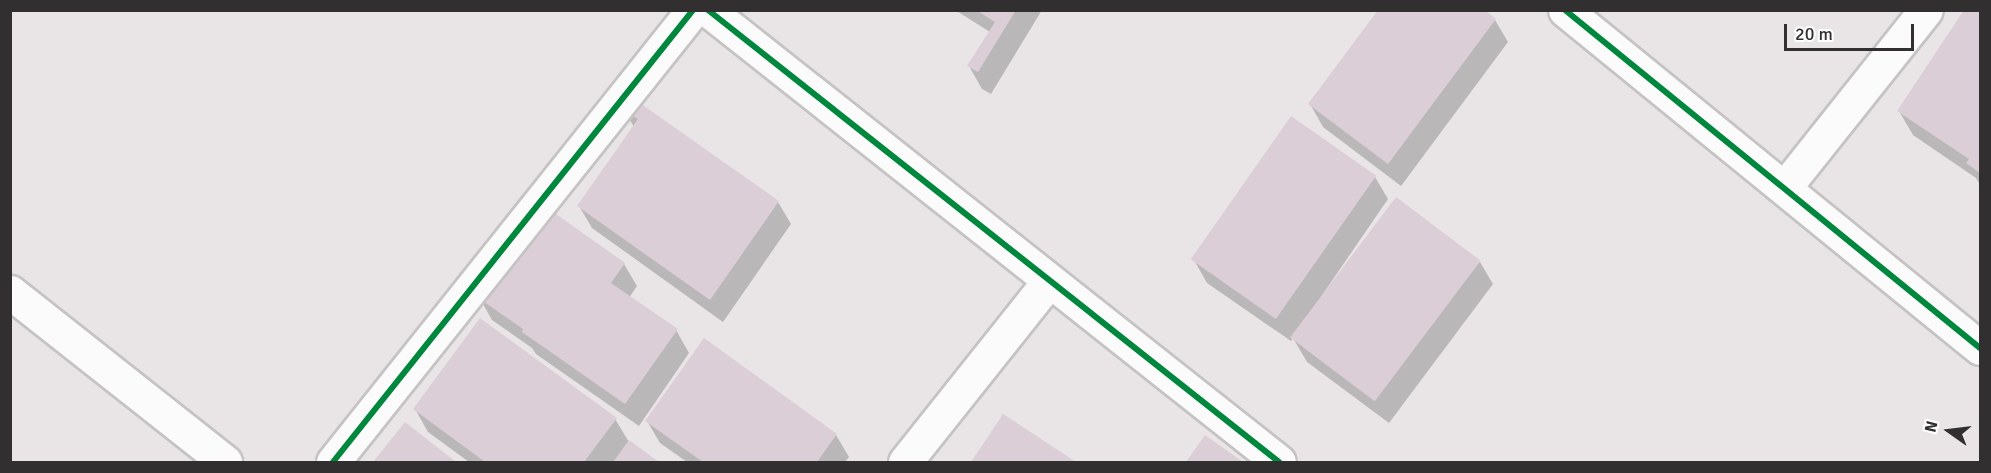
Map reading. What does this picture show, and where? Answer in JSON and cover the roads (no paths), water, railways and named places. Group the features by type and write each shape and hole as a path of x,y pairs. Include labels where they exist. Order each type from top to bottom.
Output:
{"street":[{"path":"333,462 693,10"},
{"path":"708,10 1279,462"},
{"path":"1565,10 1980,348"},
{"path":"1785,187 1926,10"},
{"path":"904,462 1049,280"},
{"path":"10,292 225,462"}]}
